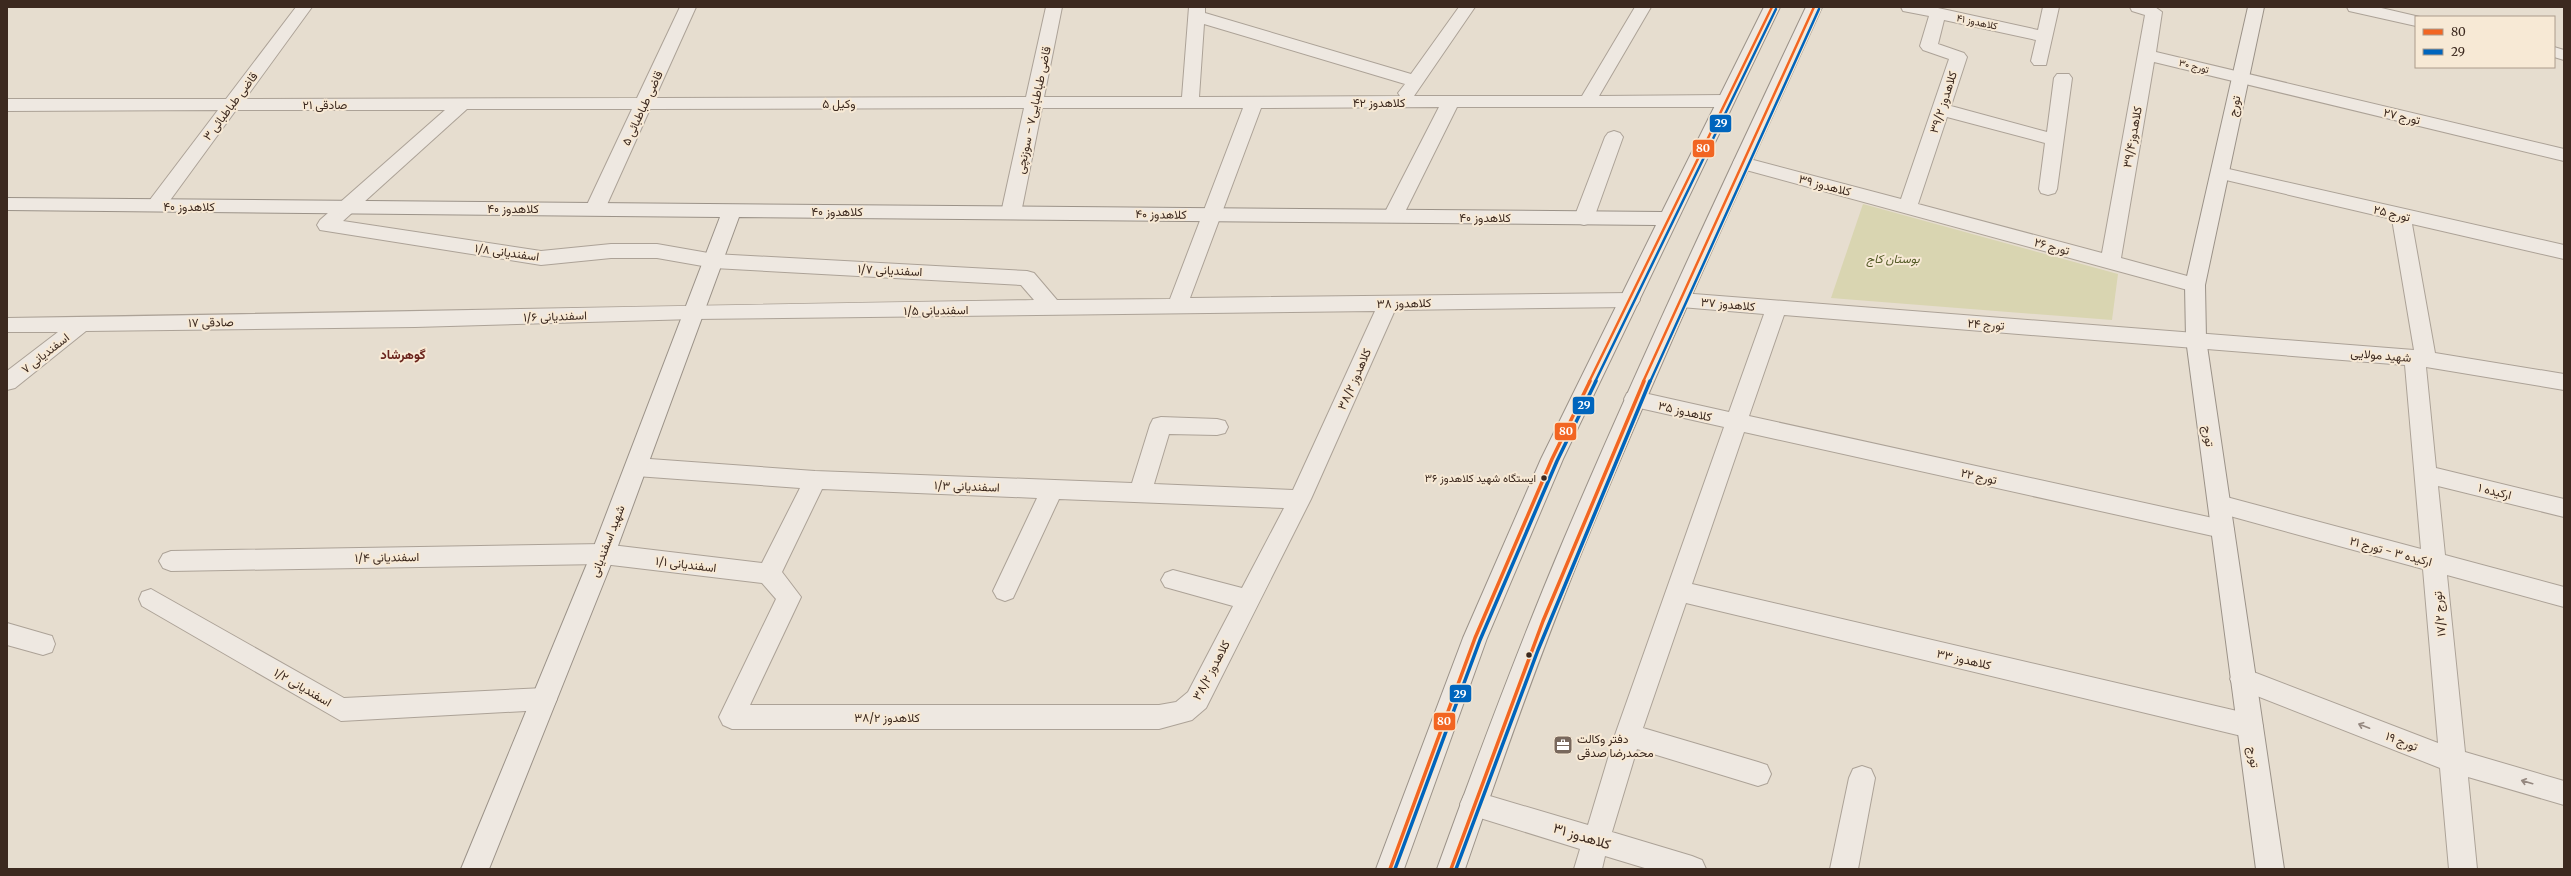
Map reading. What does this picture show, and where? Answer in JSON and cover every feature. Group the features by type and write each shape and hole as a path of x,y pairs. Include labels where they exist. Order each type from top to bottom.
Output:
{"street":[{"name":"قاضی طباطبائی ۳","path":"156,205 304,7"},
{"name":"قاضی طباطبائی ۵","path":"595,209 688,7"},
{"name":"قاضی طباطبایی۷ - سوزنچی","path":"1011,213 1054,7"},
{"path":"1401,102 1467,7"},
{"path":"1588,100 1643,7"},
{"path":"1390,869 1475,638 1552,459 1772,7"},
{"path":"1451,869 1473,804 1528,655 1601,476 1742,162 1814,7"},
{"name":"کلاهدوز ۴۱","path":"1909,7 2045,37"},
{"path":"2040,61 2051,7"},
{"name":"تورج","path":"2256,7 2195,285 2196,339 2270,869"},
{"path":"2355,7 2415,21"},
{"name":"کلاهدوز۳۹/۴","path":"2110,262 2147,55 2146,9"},
{"path":"1190,102 1196,12 1415,81"},
{"name":"کلاهدوز ۳۹/۲","path":"1908,208 1958,57 1929,46 1938,13"},
{"name":"تورج ۳۰","path":"2147,55 2240,78"},
{"path":"2048,189 2063,78"},
{"name":"تورج ۲۷","path":"2240,78 2564,155"},
{"name":"کلاهدوز ۴۲","path":"1034,103 1451,102 1588,100 1725,101"},
{"path":"1177,307 1254,102"},
{"path":"1393,216 1451,102"},
{"name":"وکيل ۵","path":"644,104 1034,103"},
{"path":"345,207 462,104"},
{"name":"صادقی ۲۱","path":"7,105 644,104"},
{"path":"1940,109 2055,140"},
{"path":"1584,218 1614,136"},
{"name":"کلاهدوز ۳۹","path":"1742,162 1908,208"},
{"name":"تورج ۲۵","path":"2220,173 2564,252"},
{"name":"کلاهدوز ۴۰","path":"7,204 1668,218"},
{"name":"اسفندیانی ۱/۸","path":"345,207 327,225 541,258 611,251 657,251 714,261"},
{"name":"تورج ۲۶","path":"1908,208 2195,285"},
{"name":"شهید اسفندیانی","path":"475,869 603,554 732,210"},
{"name":"تورج ۱۷/۲","path":"2400,214 2421,359 2426,474 2463,869"},
{"name":"۱/۷ اسفندیانی","path":"714,261 1027,278 1052,308"},
{"name":"کلاهدوز ۳۸","path":"1177,307 1630,300"},
{"name":"کلاهدوز ۳۷","path":"1681,300 1776,308"},
{"name":"کلاهدوز ۳۸/۲","path":"769,574 789,597 732,717 1158,717 1183,712 1198,700 1247,600 1300,499 1388,304"},
{"name":"اسفندیانی ۱/۵","path":"694,312 1177,307"},
{"path":"1588,869 1628,735 1735,422 1776,308"},
{"name":"تورج ۲۴","path":"1776,308 2196,339"},
{"name":"اسفندیانی ۱/۶","path":"415,320 694,312"},
{"name":"صادقی ۱۷","path":"7,325 415,320"},
{"name":"اسفندیانی ۷","path":"7,382 82,324"},
{"name":"شهید مولایی","path":"2196,339 2421,359 2564,382"},
{"name":"کلاهدوز ۳۵","path":"1635,399 1735,422"},
{"name":"تورج ۲۲","path":"1735,422 2222,529"},
{"path":"1140,493 1161,426 1217,427"},
{"name":"اسفندیانی ۱/۳","path":"636,467 815,480 1300,499"},
{"name":"ارکیده ۱","path":"2426,474 2564,508"},
{"path":"769,574 815,480"},
{"path":"1006,591 1052,489"},
{"name":"ارکیده ۳ - تورج ۲۱","path":"2219,504 2564,597"},
{"name":"اسفندیانی ۱/۴","path":"171,562 603,554"},
{"name":"اسفندیانی ۱/۱","path":"603,554 769,574"},
{"path":"1173,580 1247,600"},
{"name":"کلاهدوز ۳۳","path":"1678,591 2250,726"},
{"name":"اسفندیانی ۱/۲","path":"151,599 341,710 544,699"},
{"path":"7,634 43,644"},
{"name":"تورج ۱۹","path":"2243,679 2453,761 2564,793"},
{"path":"1628,735 1758,774"},
{"path":"1844,869 1862,778"},
{"name":"کلاهدوز ۳۱","path":"1473,804 1692,869"}],"green space":[{"name":"بوستان کاج","path":"1863,204 2118,274 2112,320 1831,298"}],"transit line":[{"name":"80","path":"1390,869 1475,638 1552,459 1772,7"},
{"name":"80","path":"1451,869 1511,703 1576,539 1692,272 1814,7"},
{"name":"29","path":"1395,869 1480,640 1557,461 1776,9"},
{"name":"29","path":"1456,869 1538,650 1627,435 1721,222 1819,9"}],"place":[{"name":"ایستگاه شهید کلاهدوز ۳۶","path":"1544,478"},
{"name":"دفتر وکالت محمدرضا صدقی","path":"1563,745"}],"district":[{"name":"گوهرشاد","path":"403,354"}]}
